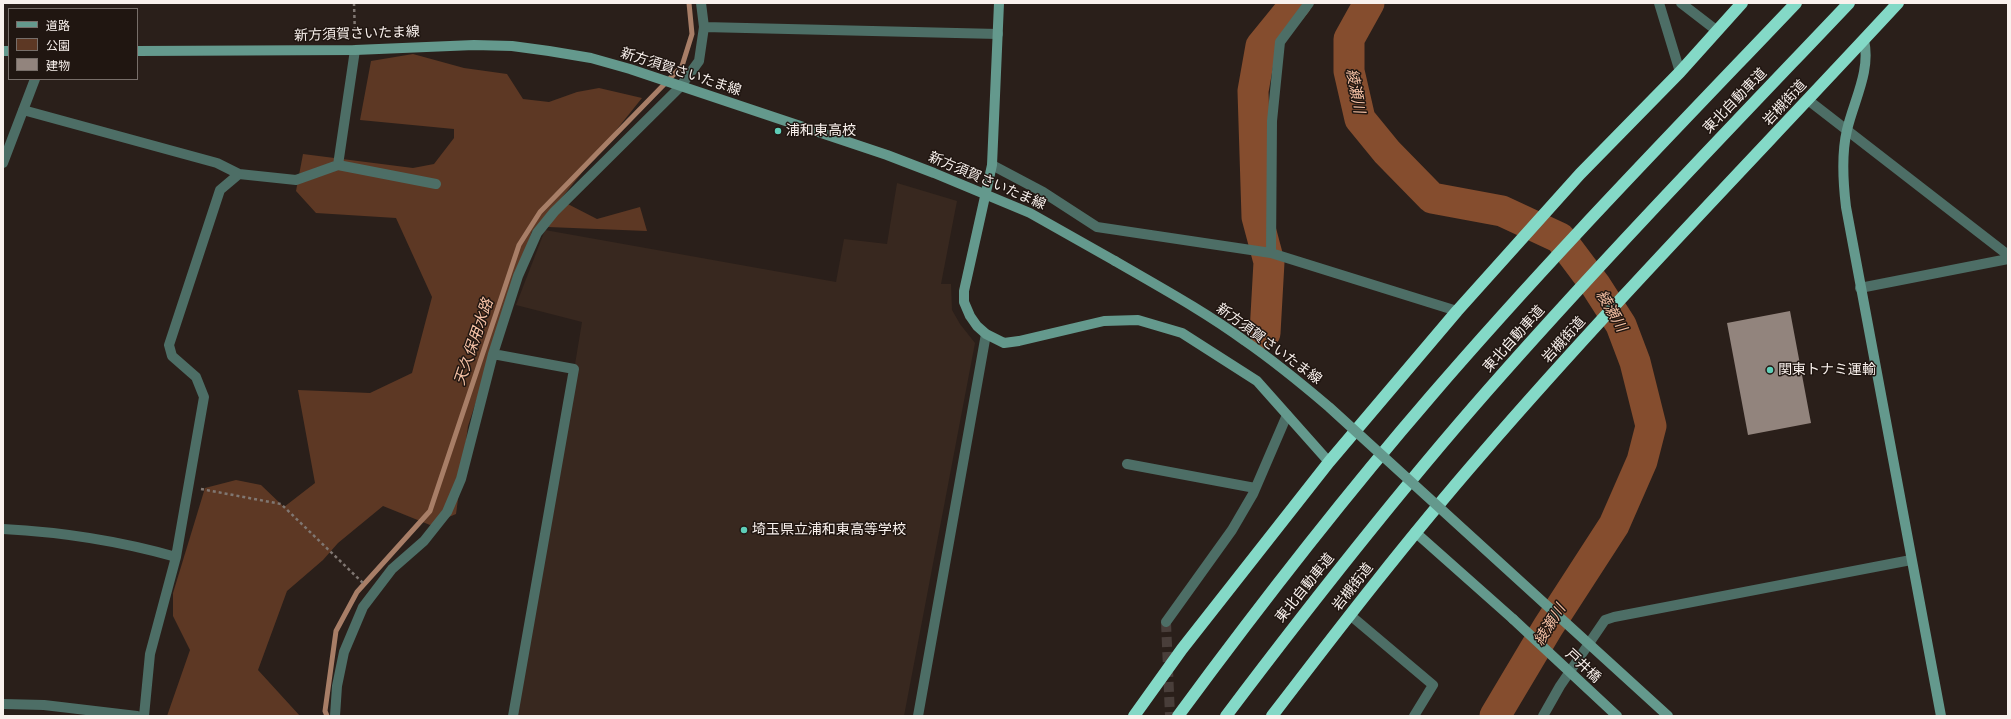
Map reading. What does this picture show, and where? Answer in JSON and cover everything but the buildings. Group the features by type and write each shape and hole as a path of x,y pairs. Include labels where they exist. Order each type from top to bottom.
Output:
{"highway":[{"path":"1134,716 1182,649 1329,462 1457,311 1580,174 1680,72 1716,30 1742,3"},
{"name":"東北自動車道","path":"1178,716 1254,614 1328,519 1430,397 1603,205 1796,3"},
{"name":"東北自動車道","path":"1226,716 1291,630 1383,514 1504,372 1624,239 1849,3"},
{"name":"岩槻街道","path":"1272,716 1415,532 1491,443 1642,275 1898,3"}],"main road":[{"path":"998,3 992,166 987,194 964,291 964,302 970,316 977,326 986,334 1004,343 1019,342 1104,321 1138,320 1182,333 1256,381 1329,462"},
{"path":"1864,40 1867,54 1865,68 1846,130 1844,148 1844,185 1860,288 1941,716"},
{"name":"新方須賀さいたま線","path":"138,51 355,50 444,45 512,46 591,58 887,155 987,194 1030,213 1115,260 1196,308 1288,372 1341,417 1668,716"},
{"name":"戸井橋","path":"1415,532 1513,619 1617,716"}],"street":[{"path":"335,716 337,686 344,652 363,607 392,569 424,541 447,512 461,479 493,354 518,276 537,233 554,212 680,86 699,61 704,27 701,3"},
{"path":"1271,253 1272,121 1280,42 1309,3"},
{"path":"1659,3 1680,72"},
{"path":"1681,3 1716,30"},
{"path":"704,27 998,34"},
{"path":"338,165 355,50"},
{"path":"3,163 35,80"},
{"path":"1808,100 2008,255"},
{"path":"23,110 217,163 239,174 296,180 338,165 436,184"},
{"path":"992,166 1043,192 1097,227 1271,253 1457,311"},
{"path":"144,716 150,654 176,557 204,397 196,377 172,356 169,345 220,190 239,174"},
{"path":"1860,288 2008,259"},
{"path":"918,716 986,334"},
{"path":"493,354 574,369 513,716"},
{"path":"1166,622 1232,530 1255,488 1287,415"},
{"path":"1127,464 1255,488"},
{"path":"3,529 98,540 141,547 176,557"},
{"path":"1543,716 1560,686 1606,620 1614,617 1911,560"},
{"path":"1350,615 1434,685 1414,716"},
{"path":"3,704 44,704 137,716"}],"path":[{"path":"354,3 355,50"},
{"path":"188,487 281,504 358,578"}],"shaded area":[{"name":"埼玉県立浦和東高等学校","path":"897,183 957,201 941,284 951,284 952,310 960,324 975,343 904,716 517,716 582,322 516,305 545,230 836,282 844,239 887,244"}],"green space":[{"path":"413,54 464,68 507,74 523,99 549,102 577,92 599,88 642,98 560,200 597,219 640,207 647,231 548,227 532,231 468,426 456,514 430,525 383,506 338,543 323,560 287,591 258,670 300,716 167,716 190,650 173,616 173,593 205,488 236,480 261,485 284,507 315,483 298,390 370,393 412,373 432,297 396,218 316,213 296,191 303,154 413,168 434,164 454,138 454,129 360,120 371,61"}],"waterway":[{"name":"天久保用水路","path":"327,716 325,711 336,631 357,592 430,511 519,245 540,212 682,66 692,34 689,3"},
{"path":"1265,333 1269,262 1257,217 1253,91 1261,46 1296,3"},
{"name":"綾瀬川","path":"1369,3 1349,39 1349,71 1360,119 1387,152 1432,198 1502,211 1560,238 1596,286 1621,325 1635,362 1651,426 1642,461 1614,525 1548,627 1495,716"}],"tunnel":[{"path":"1166,622 1170,716"}],"place":[{"name":"浦和東高校","path":"778,131"},
{"name":"関東トナミ運輸","path":"1770,370"},
{"name":"埼玉県立浦和東高等学校","path":"744,530"}]}
